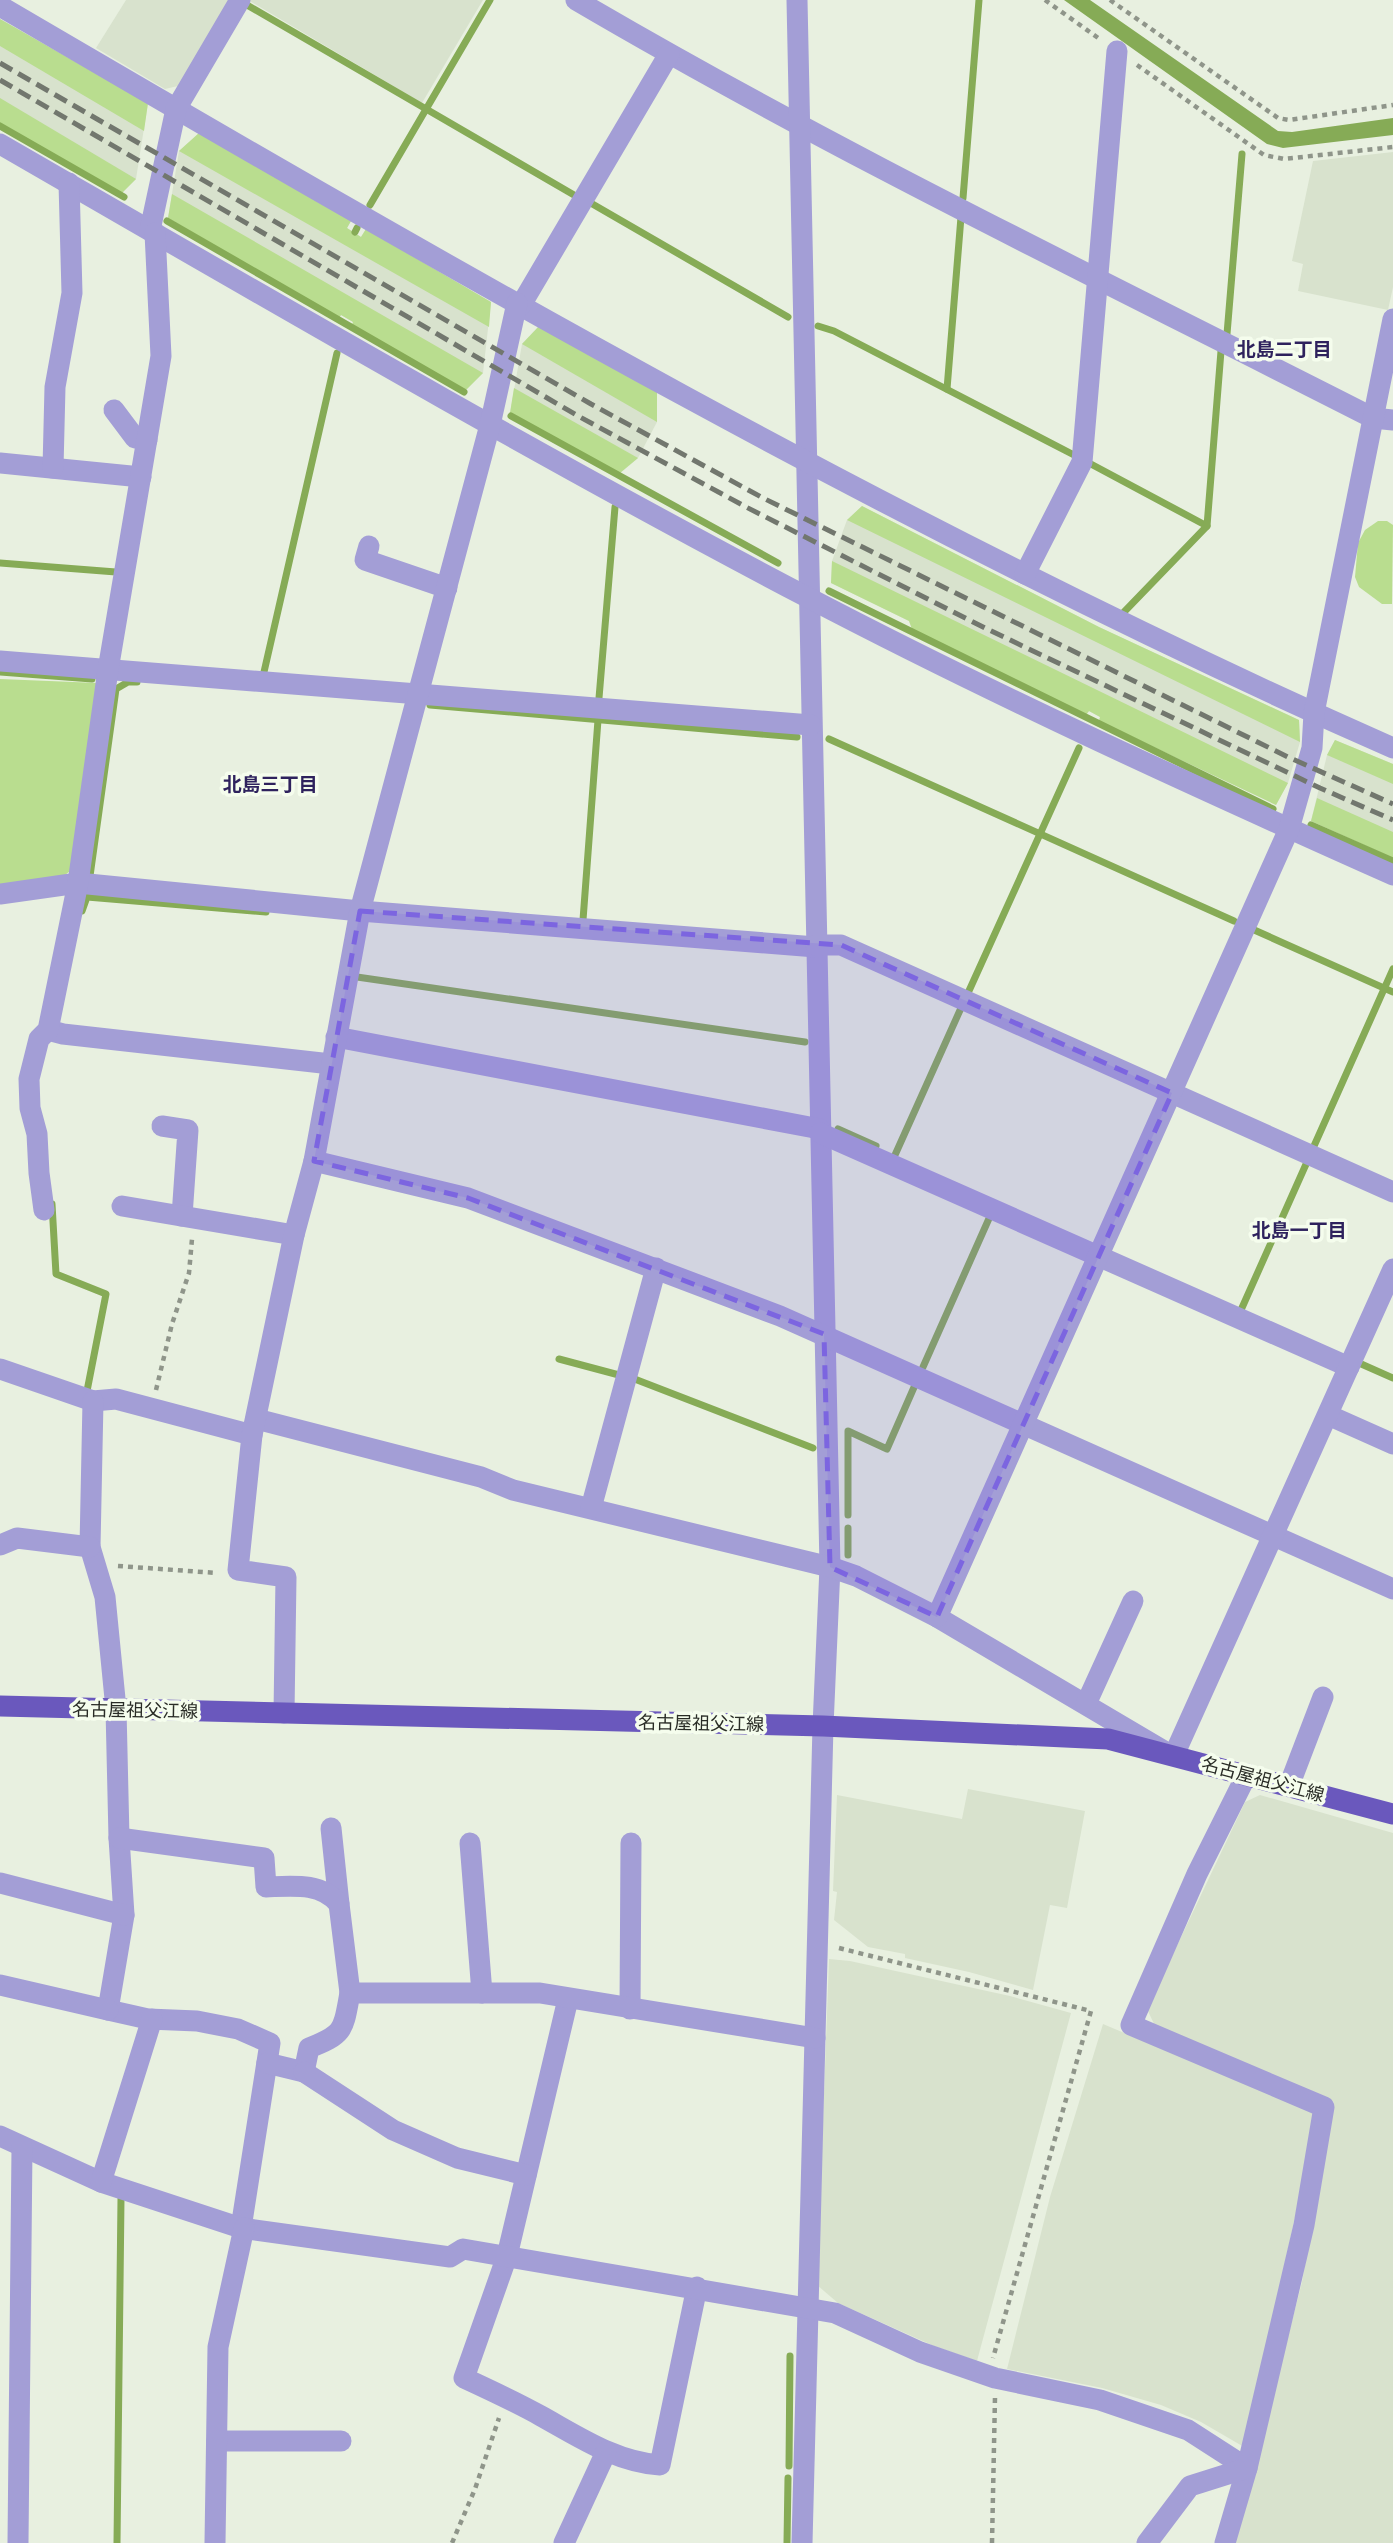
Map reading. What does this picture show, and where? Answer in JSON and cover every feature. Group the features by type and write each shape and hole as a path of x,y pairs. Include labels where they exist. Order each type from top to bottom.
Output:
{"main road":[{"name":"名古屋祖父江線","path":"0,1706 823,1726 1108,1739 1393,1814"}],"street":[{"path":"44,1210 37,1134 30,1108 29,1079 39,1039 48,1030 78,883 108,670 161,356 153,231 176,109 240,0"},
{"path":"576,0 799,125 1383,419"},
{"path":"797,0 830,1567 823,1726 802,2543"},
{"path":"0,6 519,304 806,462 1024,574 1393,748"},
{"path":"1024,574 1082,462 1116,51"},
{"path":"284,1713 286,1577 238,1570 254,1427 294,1235 314,1161 360,911 490,425 519,304 669,54"},
{"path":"0,144 490,425 808,597 978,683 1393,875"},
{"path":"53,468 55,387 72,293 69,183"},
{"path":"937,1617 1289,829 1312,748 1314,713 1383,419 1393,319"},
{"path":"114,410 135,438 147,440"},
{"path":"0,463 141,477"},
{"path":"369,547 365,560 447,588"},
{"path":"0,661 811,725"},
{"path":"0,894 78,883 360,911 841,946 1393,1192"},
{"path":"48,1030 63,1034 331,1064"},
{"path":"336,1037 820,1131 1349,1367"},
{"path":"162,1126 188,1130 188,1217"},
{"path":"314,1161 468,1198 824,1334 1393,1589"},
{"path":"122,1206 294,1235"},
{"path":"591,1508 656,1268"},
{"path":"0,1369 93,1401 116,1399 481,1477 513,1490 830,1567 856,1576 937,1617 1171,1754 1274,1535 1393,1269"},
{"path":"93,1401 93,1556 105,1597 116,1709 118,1838 124,1915 108,2010"},
{"path":"1328,1415 1393,1444"},
{"path":"0,1545 17,1538 93,1556"},
{"path":"1086,1703 1133,1601"},
{"path":"1289,1786 1323,1698"},
{"path":"1225,2543 1247,2468 1304,2225 1324,2107 1131,2025 1197,1874 1247,1774"},
{"path":"304,2073 309,2048 333,2038 344,2025 350,1993 331,1828"},
{"path":"118,1838 264,1858 266,1887 304,1886 333,1896 339,1904"},
{"path":"470,1843 482,1993"},
{"path":"630,2008 631,1843"},
{"path":"0,1883 124,1915"},
{"path":"0,1985 152,2019 197,2021 238,2029 270,2043 242,2228 218,2347 215,2543"},
{"path":"350,1993 540,1993 815,2038"},
{"path":"568,1999 507,2256 464,2378 506,2397 606,2452 643,2464 660,2465 697,2287"},
{"path":"101,2182 152,2019"},
{"path":"267,2063 304,2073 393,2130 457,2158 526,2175"},
{"path":"0,2136 101,2182 242,2228 450,2257 463,2249 697,2287 835,2313 920,2352 991,2377 1100,2400 1188,2430 1247,2468"},
{"path":"18,2543 22,2147"},
{"path":"216,2441 341,2441"},
{"path":"564,2543 606,2452"},
{"path":"1147,2543 1190,2486 1247,2468"}],"path":[{"path":"1045,0 1264,155 1284,159 1393,147"},
{"path":"1110,0 1278,118 1289,120 1393,105"},
{"path":"152,1408 172,1324 189,1273 188,1217"},
{"path":"93,1556 231,1574 238,1570"},
{"path":"817,1942 1091,2011 991,2377 992,2543"},
{"path":"452,2543 475,2489 506,2397"}],"highlighted area":[{"path":"360,911 841,945 1172,1093 937,1617 830,1567 824,1334 468,1198 314,1161"}],"shaded area":[{"path":"126,0 230,0 178,86 165,89 96,48"},
{"path":"248,0 483,0 422,103"},
{"path":"1064,0 1090,0 1278,131 1292,132 1393,118 1393,135 1283,148 1267,144"},
{"path":"0,19 148,103 136,179 122,193 0,123"},
{"path":"0,19 148,103 144,131 0,46"},
{"path":"0,98 136,179 122,193 0,123"},
{"path":"199,133 351,221 347,228 361,237 366,229 491,302 483,373 465,391 352,325 353,322 341,315 339,318 168,218 179,151"},
{"path":"199,133 351,221 347,228 361,237 366,229 491,302 489,327 179,151"},
{"path":"1393,152 1393,287 1388,310 1298,291 1303,264 1292,261 1313,161"},
{"path":"172,194 483,373 465,391 352,325 353,322 341,315 339,318 168,218"},
{"path":"541,324 657,392 657,422 638,458 620,473 510,413 522,344"},
{"path":"541,324 657,392 657,422 522,344"},
{"path":"514,388 638,458 620,473 510,413"},
{"path":"862,506 1099,627 1299,720 1300,742 1288,783 1276,805 1099,721 1100,717 1089,711 1086,715 912,629 909,621 831,583 832,561 847,520"},
{"path":"862,506 1099,627 1299,720 1300,742 847,520"},
{"path":"1378,521 1387,521 1393,525 1392,604 1382,604 1359,587 1355,577 1358,543 1365,530"},
{"path":"832,561 1288,783 1276,805 1099,721 1100,717 1089,711 1086,715 912,629 909,621 831,583"},
{"path":"0,679 98,683 70,871 60,879 0,885"},
{"path":"1335,740 1393,764 1393,858 1311,821 1327,755"},
{"path":"1335,740 1393,764 1393,784 1327,755"},
{"path":"1317,798 1393,832 1393,858 1311,821"},
{"path":"968,1789 1085,1811 1067,1908 1050,1905 1033,1990 905,1958 905,1954 868,1947 834,1920 837,1892 833,1891 837,1795 962,1819"},
{"path":"1260,1795 1393,1833 1393,2543 1235,2543 1302,2282 1334,2102 1155,2026 1147,2009 1245,1802"},
{"path":"829,1959 850,1961 1010,1996 1071,2013 977,2361 934,2346 838,2303 817,2285"},
{"path":"1103,2024 1314,2113 1297,2208 1244,2447 1201,2422 1161,2405 1102,2388 1007,2369 1050,2197"}],"waterway":[{"path":"370,205 490,0"},
{"path":"963,198 979,0"},
{"path":"247,5 574,195"},
{"path":"0,126 124,197"},
{"path":"1227,334 1242,154"},
{"path":"589,202 788,317"},
{"path":"947,389 961,217"},
{"path":"167,221 464,392"},
{"path":"355,232 357,228"},
{"path":"818,326 834,331 1074,455"},
{"path":"1124,612 1207,526 1221,351"},
{"path":"264,672 337,353"},
{"path":"511,416 778,563"},
{"path":"1089,463 1207,526"},
{"path":"599,698 615,507"},
{"path":"0,563 116,572"},
{"path":"829,591 1273,809"},
{"path":"0,672 92,679"},
{"path":"90,876 116,689 128,682 137,682"},
{"path":"430,705 797,737"},
{"path":"583,920 598,720"},
{"path":"829,739 1234,921"},
{"path":"968,993 1079,748"},
{"path":"1311,825 1393,861"},
{"path":"82,911 87,897 266,912"},
{"path":"1252,929 1393,992"},
{"path":"1314,1146 1393,969"},
{"path":"357,977 805,1042"},
{"path":"895,1155 961,1008"},
{"path":"838,1129 876,1146"},
{"path":"1241,1310 1307,1162"},
{"path":"52,1204 56,1274 106,1294 87,1391"},
{"path":"923,1367 991,1214"},
{"path":"559,1359 619,1375"},
{"path":"1359,1363 1393,1378"},
{"path":"632,1378 813,1448"},
{"path":"848,1515 848,1431 887,1449 915,1385"},
{"path":"848,1528 848,1555"},
{"path":"117,2543 121,2199"},
{"path":"789,2466 790,2356"},
{"path":"787,2543 788,2478"}],"railway":[{"path":"0,63 591,404 763,498 1288,757 1393,804"},
{"path":"0,80 580,417 746,507 985,628 1320,788 1393,820"}],"district":[{"name":"北島二丁目","path":"1284,349"},
{"name":"北島三丁目","path":"270,784"},
{"name":"北島一丁目","path":"1299,1230"}]}
